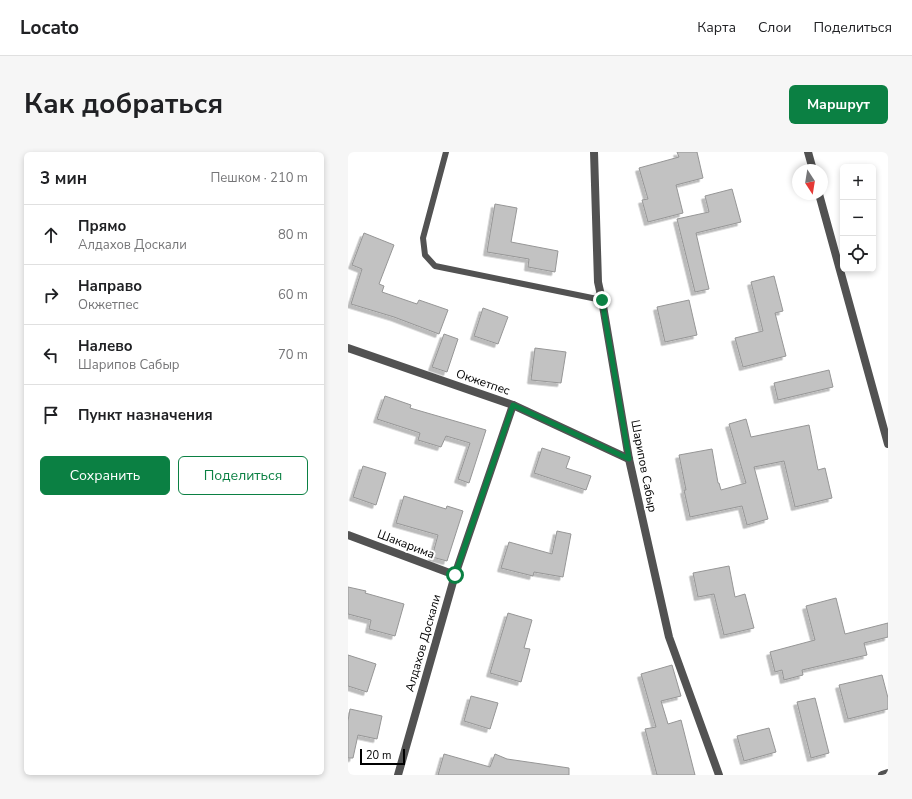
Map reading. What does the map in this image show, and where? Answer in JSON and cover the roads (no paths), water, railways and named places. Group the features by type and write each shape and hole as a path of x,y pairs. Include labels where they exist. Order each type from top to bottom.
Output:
{"street":[{"name":"Шарипов Сабыр","path":"594,152 598,282 629,459 669,637 719,775"},
{"path":"808,152 811,164"},
{"path":"821,200 888,444"},
{"name":"Окжетпес","path":"348,348 513,405 629,459"},
{"name":"Алдахов Доскали","path":"398,775 455,575 513,405"},
{"name":"Шакарима","path":"348,535 455,575"},
{"path":"882,775 888,773"}],"lane":[{"path":"446,152 424,238 425,255 435,266 602,300"}]}
